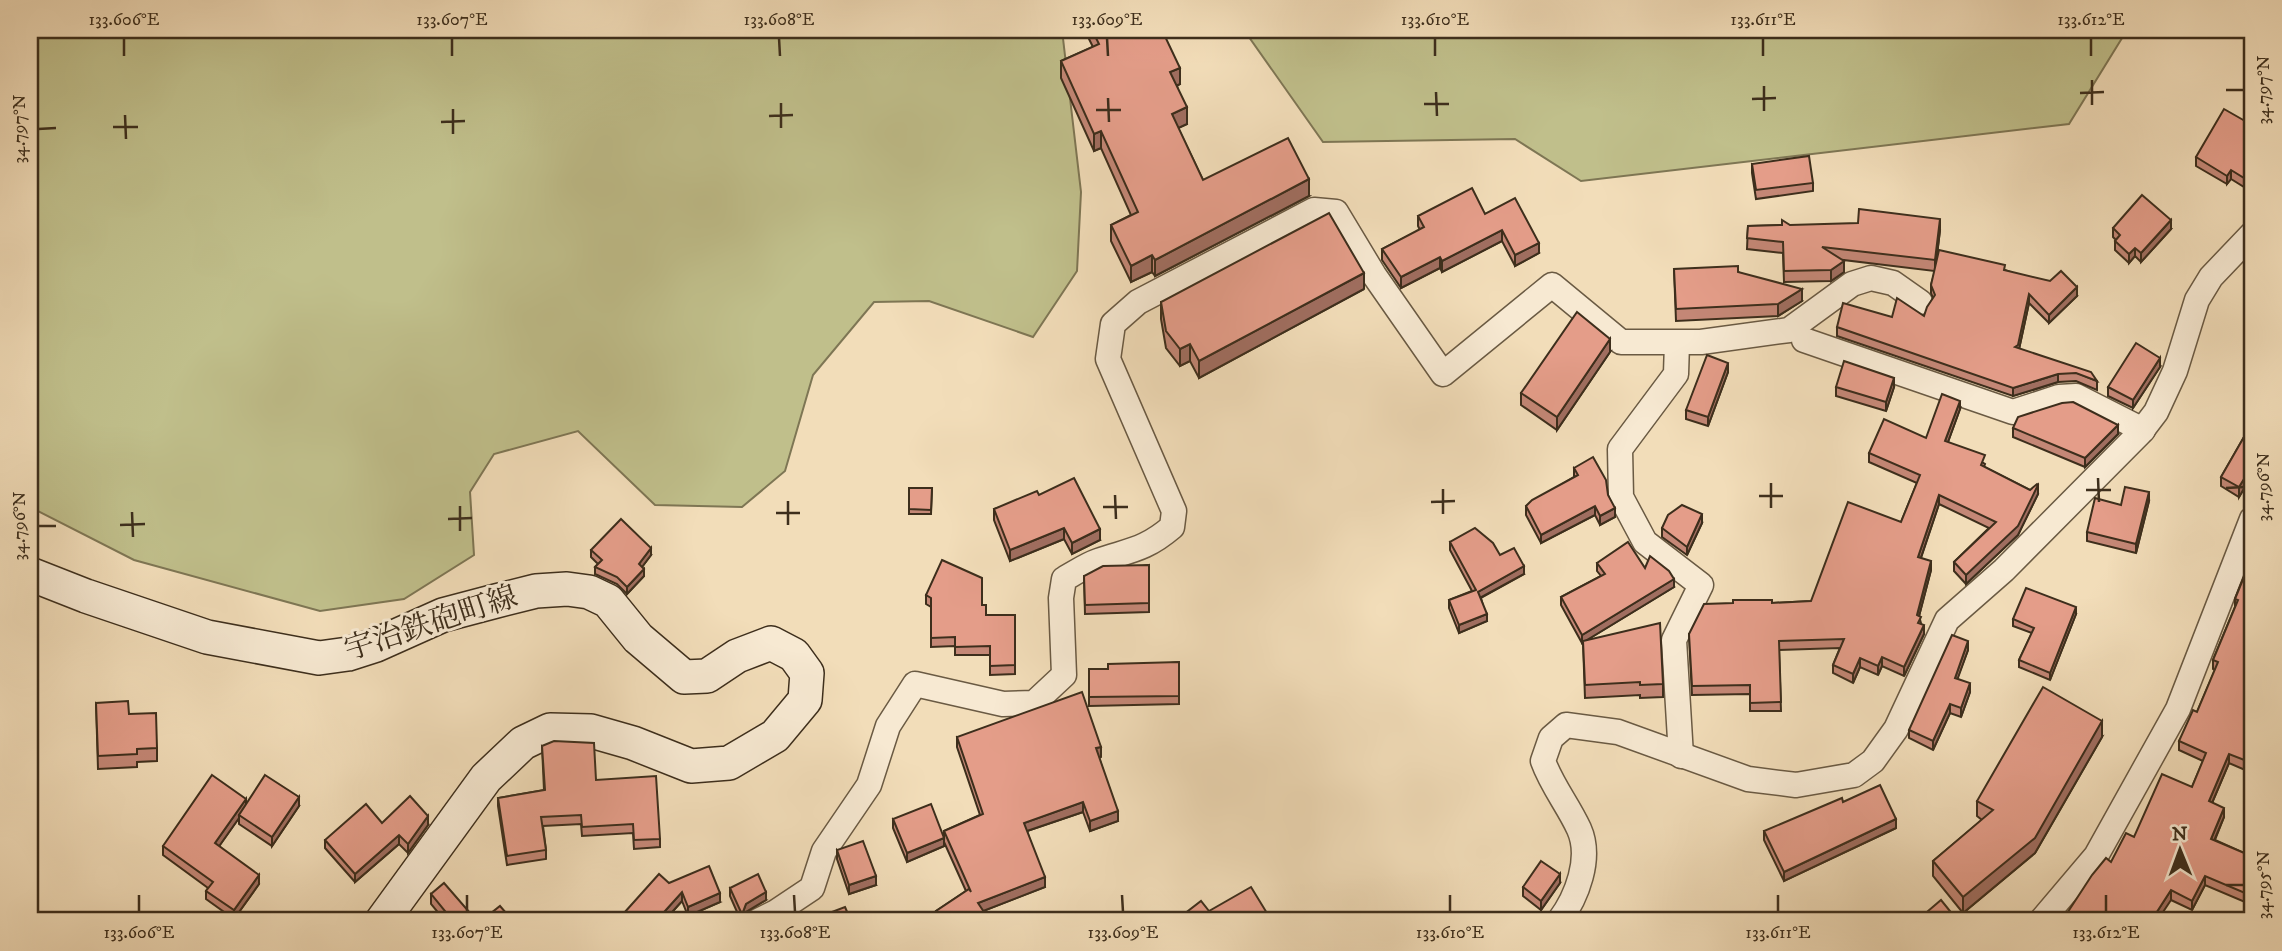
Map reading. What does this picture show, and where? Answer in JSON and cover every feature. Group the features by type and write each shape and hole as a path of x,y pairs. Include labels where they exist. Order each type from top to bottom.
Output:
{"main road":[{"name":"宇治鉄砲町線","path":"30,574 207,637 319,658 348,654 376,645 443,615 536,591 567,589 589,592 608,601 638,638 684,677 707,676 737,656 771,643 794,655 807,673 805,700 775,736 729,763 691,766 634,743 591,730 550,730 523,743 485,778 382,921"}],"street":[{"path":"758,921 812,888 824,851 869,785 888,726 915,684 1003,704 1034,702 1064,675 1061,597 1064,579 1096,562 1144,547 1172,527 1174,511 1108,359 1113,324 1138,302 1314,210 1336,212 1374,275 1443,374 1552,285 1621,342 1701,342 1789,330 1853,284 1871,278 1894,283 1920,302"},
{"path":"1559,921 1572,901 1584,857 1580,831 1551,784 1543,761 1551,738 1566,725 1618,732 1748,779 1796,785 1854,775 1873,761 1896,729 1947,620 2004,570 2143,430 2156,412 2175,371 2197,299 2211,277 2252,234"},
{"path":"1804,340 2013,412 2059,397 2076,396 2143,430"},
{"path":"1677,343 1676,374 1620,449 1622,497 1645,542 1701,585 1674,640 1681,756"},
{"path":"2041,921 2096,856 2178,709 2252,519"}],"shaded area":[{"path":"30,30 1062,30 1081,192 1077,271 1033,337 929,301 874,302 813,375 785,471 742,507 655,505 578,431 494,454 470,492 474,555 404,599 320,611 134,560 30,507"},
{"path":"1244,30 2127,30 2069,124 1581,181 1515,139 1323,142"}],"building":[{"path":"1092,30 1162,30 1180,68 1170,72 1187,107 1172,114 1203,180 1288,138 1309,179 1155,260 1152,255 1131,266 1111,225 1138,212 1101,131 1094,134 1061,61 1099,44"},
{"path":"2224,109 2252,125 2252,176 2249,181 2231,170 2227,176 2196,157"},
{"path":"1809,156 1813,183 1756,190 1752,164"},
{"path":"1472,188 1485,214 1515,198 1539,243 1515,255 1502,230 1442,261 1440,257 1401,277 1382,249 1424,227 1418,216"},
{"path":"2142,195 2171,220 2141,253 2135,248 2129,254 2115,241 2120,235 2113,228"},
{"path":"1859,209 1940,219 1935,260 1822,247 1844,261 1831,270 1784,271 1783,242 1747,238 1748,226 1782,225 1782,220 1790,225 1858,223"},
{"path":"1329,213 1364,273 1199,361 1190,344 1180,349 1166,331 1161,302"},
{"path":"1939,250 2005,265 2004,270 2050,281 2061,271 2077,287 2049,315 2029,294 2018,345 2015,347 2091,372 2097,381 2076,373 2058,374 2013,388 1837,327 1843,303 1892,317 1897,298 1924,316 1935,295 1931,285"},
{"path":"1738,266 1738,272 1802,289 1778,304 1676,309 1674,269"},
{"path":"1577,312 1610,339 1557,417 1521,393"},
{"path":"2136,343 2160,358 2133,400 2108,387"},
{"path":"1707,355 1728,363 1708,417 1686,410"},
{"path":"1844,361 1894,378 1886,402 1836,387"},
{"path":"1942,394 1960,401 1945,441 1985,455 1981,465 2030,490 2038,485 2018,526 1966,575 1954,562 1996,522 1939,495 1918,557 1931,561 1917,615 1921,617 1918,623 1924,625 1904,667 1882,657 1878,666 1860,658 1853,674 1833,665 1844,639 1779,641 1781,702 1750,703 1750,685 1692,686 1689,634 1704,604 1733,603 1733,600 1772,600 1772,603 1811,601 1848,502 1901,522 1920,475 1869,453 1884,419 1926,438"},
{"path":"2073,402 2118,425 2085,458 2013,428 2018,417"},
{"path":"2252,423 2252,466 2239,487 2221,477"},
{"path":"1593,457 1606,480 1608,495 1615,508 1600,516 1595,506 1541,535 1526,506 1578,475 1574,468"},
{"path":"1074,478 1100,529 1072,543 1064,528 1010,550 994,509 1037,491 1039,495"},
{"path":"2125,487 2149,492 2136,544 2087,532 2095,498 2121,505"},
{"path":"909,488 932,488 931,510 909,509"},
{"path":"1682,505 1702,514 1687,547 1662,528 1668,515"},
{"path":"621,519 651,548 639,564 644,569 627,587 617,577 595,567 602,560 591,550"},
{"path":"1475,528 1493,543 1500,555 1514,548 1524,566 1478,592 1487,614 1459,625 1449,600 1476,590 1450,542"},
{"path":"1628,542 1645,568 1650,556 1669,571 1674,579 1582,635 1561,597 1605,574 1597,563"},
{"path":"2252,557 2252,763 2229,754 2209,801 2224,808 2211,839 2244,853 2252,835 2252,896 2205,876 2192,901 2171,890 2151,921 2062,921 2106,858 2111,862 2126,833 2134,837 2162,774 2192,787 2206,753 2179,741 2193,710 2197,712 2218,662 2213,660 2238,600 2235,599"},
{"path":"942,560 982,578 982,605 986,605 986,615 1015,615 1015,665 990,666 990,646 955,647 955,637 931,638 931,598 926,595"},
{"path":"1149,565 1149,603 1085,605 1084,576 1103,566"},
{"path":"2026,588 2076,607 2050,673 2019,660 2034,628 2013,619"},
{"path":"1660,623 1663,684 1640,685 1640,682 1585,685 1583,641"},
{"path":"1952,635 1968,641 1955,678 1970,683 1961,708 1950,704 1933,741 1909,730"},
{"path":"1179,662 1179,696 1089,697 1089,669 1108,669 1108,664"},
{"path":"2043,687 2102,721 2035,838 1963,897 1933,861 1993,810 1977,801"},
{"path":"1082,692 1101,747 1096,748 1118,811 1090,821 1083,802 1024,823 1045,877 978,903 988,918 982,921 943,921 936,911 969,889 971,892 944,831 983,814 957,737"},
{"path":"128,701 129,714 156,713 157,748 137,749 137,754 98,756 96,703"},
{"path":"554,741 594,743 596,780 656,776 660,839 634,840 633,824 582,827 581,815 541,817 546,850 507,856 498,798 545,790 542,746"},
{"path":"212,775 246,799 215,843 259,875 234,910 206,891 213,882 163,846"},
{"path":"265,775 299,797 272,837 239,815"},
{"path":"1880,785 1896,819 1784,872 1764,831 1842,798 1843,802"},
{"path":"410,796 428,816 408,844 399,835 355,874 325,840 366,804 382,823"},
{"path":"931,804 944,838 907,853 893,819"},
{"path":"863,841 876,876 849,885 837,850"},
{"path":"1541,861 1560,874 1541,901 1523,887"},
{"path":"709,866 720,893 688,907 682,892 656,921 633,921 624,913 659,874 669,883"},
{"path":"758,874 766,892 746,904 743,912 748,921 745,921 730,888"},
{"path":"444,883 477,921 453,921 431,894"},
{"path":"1251,887 1270,918 1264,921 1175,921 1201,901 1209,911"},
{"path":"1941,900 1958,921 1925,921 1921,917"},
{"path":"500,906 513,921 481,921"},
{"path":"845,907 851,921 808,921"},
{"path":"790,917 792,921 775,921"}]}
